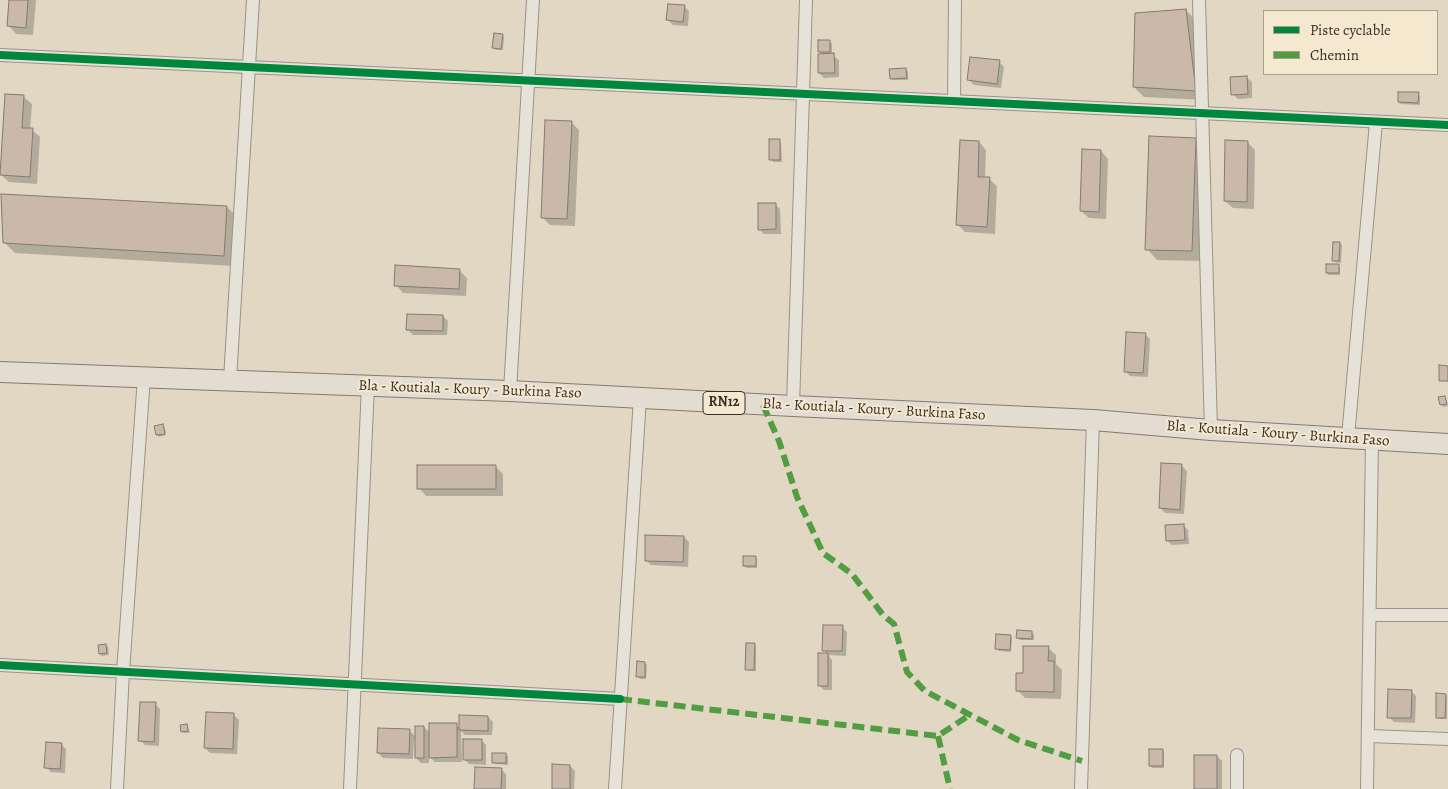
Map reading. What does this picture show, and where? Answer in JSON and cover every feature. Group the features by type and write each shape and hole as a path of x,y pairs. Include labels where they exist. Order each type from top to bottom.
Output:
{"main road":[{"name":"Bla - Koutiala - Koury - Burkina Faso","path":"0,372 510,391 1093,420 1211,430 1448,444"}],"street":[{"path":"230,380 253,0"},
{"path":"510,391 533,0"},
{"path":"793,406 806,0"},
{"path":"954,101 955,0"},
{"path":"1199,0 1211,430"},
{"path":"0,55 1448,125"},
{"path":"1348,438 1376,122"},
{"path":"116,789 144,377"},
{"path":"350,789 368,385"},
{"path":"615,789 640,398"},
{"path":"1082,789 1093,420"},
{"path":"1367,789 1372,440"},
{"path":"1370,615 1448,616"},
{"path":"0,666 620,699"},
{"path":"1369,736 1448,740"},
{"path":"1236,789 1238,755"}],"building":[{"path":"9,0 28,0 26,28 7,26"},
{"path":"668,4 685,5 683,22 666,20"},
{"path":"1186,9 1196,91 1133,87 1135,13"},
{"path":"494,33 503,34 501,49 492,48"},
{"path":"818,40 830,40 830,52 818,52"},
{"path":"834,53 835,73 818,73 818,54"},
{"path":"970,57 1000,60 997,84 967,80"},
{"path":"906,68 907,78 890,79 889,69"},
{"path":"1247,76 1248,94 1231,95 1230,77"},
{"path":"1398,92 1419,92 1418,103 1398,102"},
{"path":"5,94 24,95 22,128 33,128 30,177 0,175"},
{"path":"545,120 572,121 567,219 541,218"},
{"path":"1149,136 1196,138 1192,251 1145,250"},
{"path":"769,139 780,139 780,160 769,160"},
{"path":"960,140 979,141 978,177 990,177 987,227 956,225"},
{"path":"1225,140 1248,141 1247,202 1224,201"},
{"path":"1082,149 1101,150 1099,212 1080,211"},
{"path":"1,194 227,206 224,256 3,243"},
{"path":"758,203 776,203 776,229 758,230"},
{"path":"1333,242 1340,242 1339,261 1332,261"},
{"path":"1326,264 1339,264 1339,273 1326,273"},
{"path":"395,265 460,269 459,289 394,286"},
{"path":"407,314 443,315 443,331 406,330"},
{"path":"1126,332 1146,333 1143,373 1124,372"},
{"path":"1439,365 1448,366 1448,381 1439,381"},
{"path":"1445,396 1447,404 1440,405 1438,397"},
{"path":"163,424 165,434 156,435 154,426"},
{"path":"1161,463 1182,464 1180,510 1159,508"},
{"path":"417,465 496,465 496,489 417,489"},
{"path":"1184,524 1185,540 1166,541 1165,525"},
{"path":"645,535 684,536 683,562 645,561"},
{"path":"743,556 756,556 756,566 743,566"},
{"path":"823,625 843,625 842,651 822,651"},
{"path":"1017,630 1032,631 1032,639 1016,638"},
{"path":"996,634 1011,635 1010,650 995,649"},
{"path":"746,643 755,643 754,670 745,670"},
{"path":"106,644 107,653 99,654 98,645"},
{"path":"1023,646 1049,646 1048,661 1054,661 1054,692 1016,691 1016,673 1023,673"},
{"path":"818,653 828,653 828,686 818,686"},
{"path":"637,661 645,662 645,677 636,677"},
{"path":"1388,689 1412,690 1411,718 1387,718"},
{"path":"1436,693 1446,694 1445,718 1436,718"},
{"path":"140,702 156,702 154,742 138,741"},
{"path":"206,712 234,713 233,749 204,748"},
{"path":"459,715 488,716 488,731 459,730"},
{"path":"429,723 457,723 457,757 429,758"},
{"path":"187,724 188,731 181,732 180,725"},
{"path":"415,726 424,726 424,758 415,758"},
{"path":"378,728 410,729 409,754 377,753"},
{"path":"463,739 482,739 482,760 463,760"},
{"path":"46,742 62,743 60,769 44,768"},
{"path":"1149,749 1163,749 1163,766 1149,766"},
{"path":"492,753 506,753 506,763 492,763"},
{"path":"1194,755 1217,755 1217,789 1194,789"},
{"path":"552,764 570,765 570,789 552,789"},
{"path":"475,767 502,768 501,789 474,789"}],"marked path":[{"path":"763,405 779,441 797,497 823,553 852,574 883,615 894,624 907,672 925,691 1018,740 1082,761"},
{"path":"620,699 938,736 971,714"},
{"path":"938,736 950,789"}],"cycle path":[{"path":"0,55 1448,125"},
{"path":"0,665 620,699"}]}
